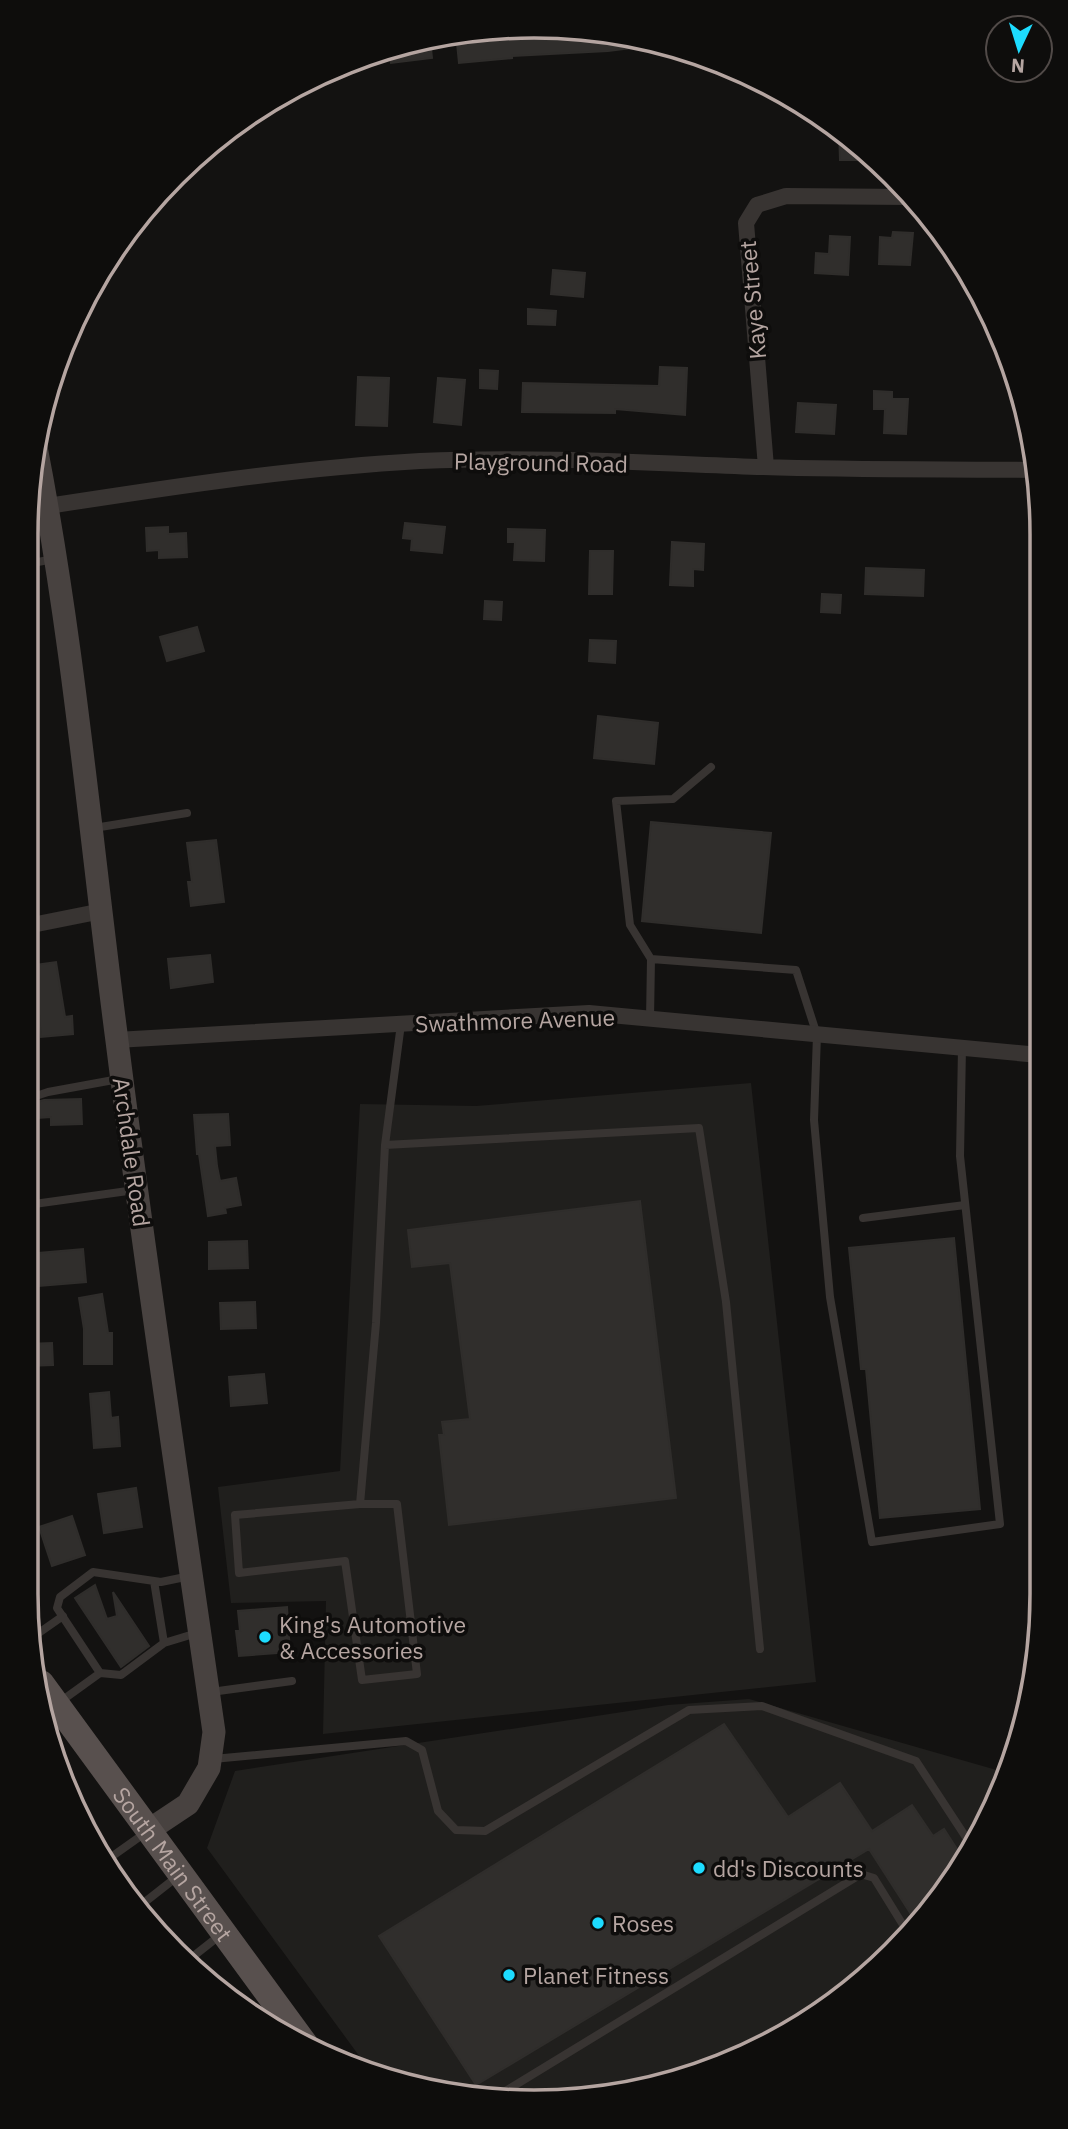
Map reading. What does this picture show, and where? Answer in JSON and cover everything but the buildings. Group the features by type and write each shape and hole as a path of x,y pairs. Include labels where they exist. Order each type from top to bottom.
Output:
{"main road":[{"name":"Archdale Road","path":"42,478 91,828 137,1190 214,1732 209,1768 188,1804 149,1830"},
{"name":"South Main Street","path":"52,1709 149,1830 293,2028"}],"street":[{"name":"Kaye Street","path":"766,467 746,223 757,205 786,196 897,197"},
{"name":"Playground Road","path":"48,506 345,466 421,461 509,460 1025,470"},
{"path":"38,924 102,911"},
{"name":"Swathmore Avenue","path":"117,1040 589,1013 1030,1054"}],"lane":[{"path":"38,562 54,559"},
{"path":"650,1019 651,959 630,925 616,800 673,799 711,767"},
{"path":"91,828 187,813"},
{"path":"651,959 796,970 817,1035 814,1120 830,1297 872,1542 1000,1524 960,1156 962,1048"},
{"path":"360,1504 376,1323 385,1145 401,1024"},
{"path":"38,1095 122,1078"},
{"path":"385,1145 699,1128 726,1302 760,1648"},
{"path":"38,1204 137,1190"},
{"path":"863,1218 964,1205"},
{"path":"360,1504 397,1504 416,1674 362,1680 345,1561 239,1573 235,1515 360,1504"},
{"path":"100,1673 57,1608 60,1597 93,1572 161,1582 191,1576"},
{"path":"154,1581 164,1643"},
{"path":"40,1632 63,1616"},
{"path":"52,1708 100,1673 121,1675 164,1643 200,1632"},
{"path":"208,1692 292,1681"},
{"path":"210,1759 405,1741 422,1750 439,1811 456,1829 485,1831 689,1710 762,1706 916,1761 966,1837"},
{"path":"113,1856 149,1830"},
{"path":"145,1902 180,1874"},
{"path":"508,2089 861,1874 874,1878 903,1926"},
{"path":"195,1956 224,1933"}],"shaded area":[{"path":"751,1083 816,1682 323,1734 326,1601 231,1603 218,1487 340,1471 360,1104 476,1106"},
{"path":"749,1699 997,1770 978,1814 946,1870 907,1922 861,1968 782,2024 724,2053 662,2074 599,2086 502,2089 437,2081 362,2059 207,1848 235,1771 668,1705"}],"place":[{"name":"King's Automotive & Accessories","path":"265,1637"},
{"name":"dd's Discounts","path":"699,1868"},
{"name":"Roses","path":"598,1923"},
{"name":"Planet Fitness","path":"509,1975"}]}
